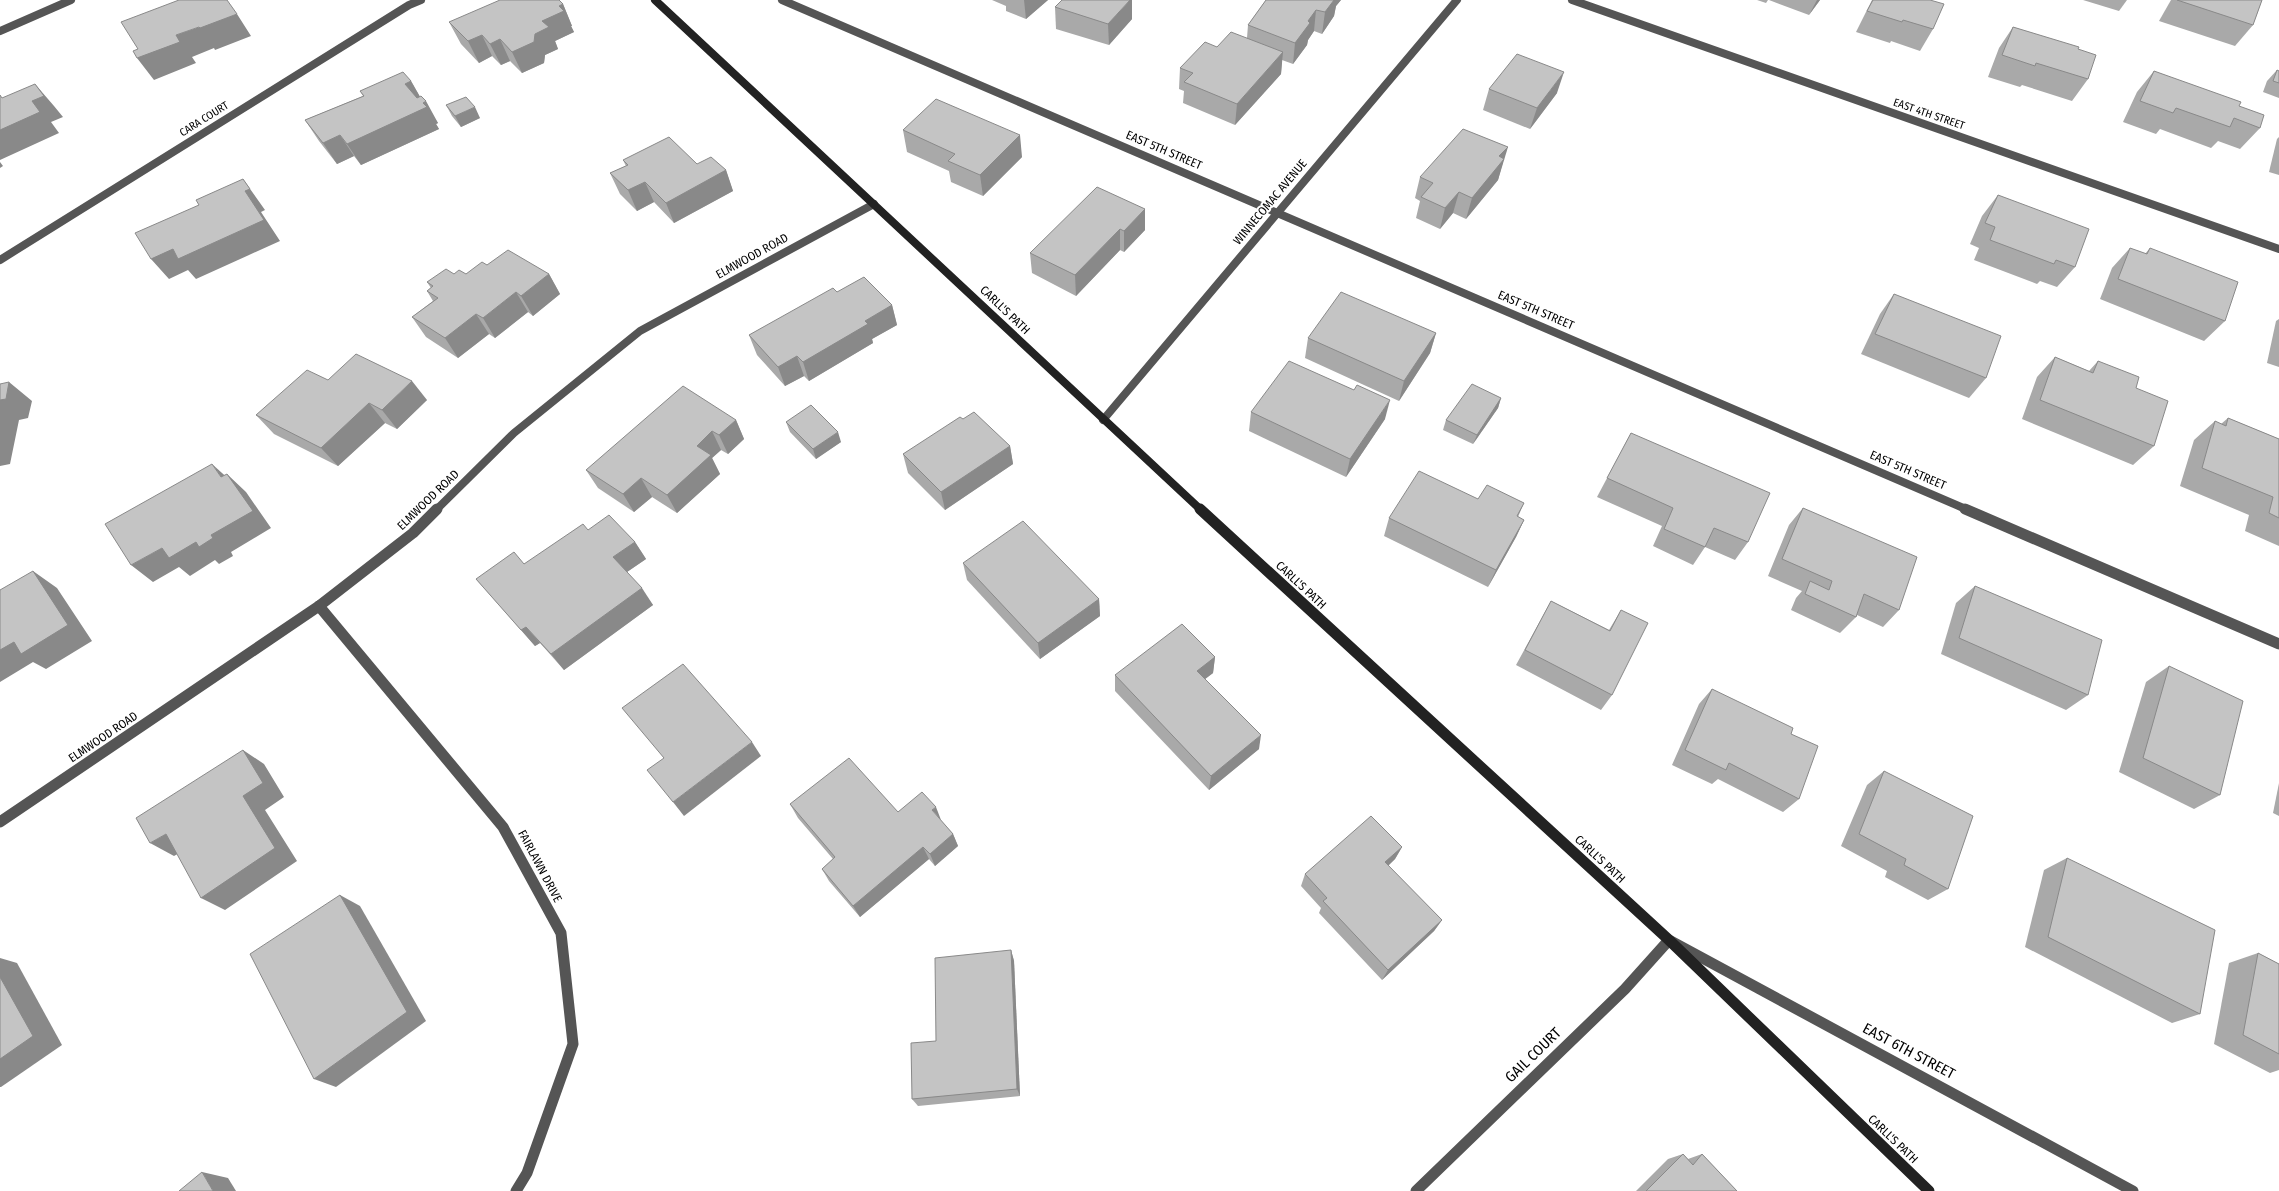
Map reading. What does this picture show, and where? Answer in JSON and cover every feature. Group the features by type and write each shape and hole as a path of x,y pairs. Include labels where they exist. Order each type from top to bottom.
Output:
{"street":[{"path":"0,31 70,0"},
{"name":"CARA COURT","path":"0,260 409,5 421,0"},
{"name":"CARLL'S PATH","path":"655,0 1103,420 1669,940 1929,1191"},
{"name":"EAST 5TH STREET","path":"782,0 2279,644"},
{"name":"WINNECOMAC AVENUE","path":"1103,420 1457,0"},
{"name":"EAST 4TH STREET","path":"1572,0 2279,249"},
{"name":"ELMWOOD ROAD","path":"0,822 319,606 413,533 514,433 640,331 874,204"},
{"name":"FAIRLAWN DRIVE","path":"319,606 503,827 561,933 573,1044 527,1173 516,1191"},
{"name":"GAIL COURT","path":"1416,1191 1625,989 1669,940"},
{"name":"EAST 6TH STREET","path":"1669,940 2133,1191"}],"building":[{"path":"179,0 227,0 237,14 176,35 180,42 137,58 133,51 138,49 121,22"},
{"path":"500,0 559,0 563,4 559,6 564,11 542,21 549,27 535,34 534,42 512,52 500,39 490,44 482,35 468,41 449,22"},
{"path":"1062,0 1130,0 1108,24 1055,7"},
{"path":"1266,0 1334,0 1325,12 1316,10 1308,21 1310,23 1295,43 1248,25"},
{"path":"1873,0 1930,0 1944,4 1933,29 1867,11"},
{"path":"2177,0 2262,0 2253,25"},
{"path":"2013,27 2079,47 2078,49 2096,55 2088,79 2036,63 2035,66 2002,55"},
{"path":"1231,32 1283,52 1237,104 1184,82 1193,73 1180,68 1205,42 1217,47"},
{"path":"1517,54 1564,72 1537,108 1489,89"},
{"path":"2277,70 2279,71 2279,83 2273,81"},
{"path":"2154,71 2241,102 2239,106 2264,115 2260,128 2234,118 2230,127 2176,108 2173,113 2140,101"},
{"path":"403,72 411,81 405,84 417,98 421,96 426,101 423,103 427,107 347,144 340,135 323,143 305,120 364,96 360,91"},
{"path":"35,84 44,96 32,101 40,112 0,130 0,95 2,98"},
{"path":"466,97 475,107 455,116 446,105"},
{"path":"936,99 1020,135 980,175 948,161 955,154 903,130"},
{"path":"1463,129 1508,147 1499,156 1504,159 1472,198 1459,192 1445,208 1421,197 1433,183 1420,177"},
{"path":"669,137 697,164 711,157 726,170 666,203 645,182 628,190 610,173 628,165 623,160"},
{"path":"243,179 250,189 245,191 264,220 178,259 173,249 151,259 135,233 199,205 196,200"},
{"path":"1097,187 1145,209 1124,231 1120,229 1075,275 1030,253"},
{"path":"1998,195 2089,229 2075,267 2056,260 2054,264 1990,240 1995,227 1985,223"},
{"path":"2130,248 2147,254 2150,248 2238,282 2225,321 2118,279"},
{"path":"508,250 549,274 521,296 516,292 483,318 476,314 445,338 412,317 438,298 427,291 433,286 427,282 446,269 454,274 459,270 466,274 482,262 487,265"},
{"path":"864,277 892,305 865,321 868,324 803,362 797,356 778,367 749,335 833,288 837,292"},
{"path":"1341,292 1436,333 1404,381 1308,338"},
{"path":"1894,294 2001,336 1986,378 1875,334"},
{"path":"356,354 412,381 382,410 369,403 321,448 256,415 307,370 328,380"},
{"path":"2055,357 2093,373 2098,361 2139,377 2136,388 2168,401 2154,446 2040,400"},
{"path":"1289,361 1354,390 1357,385 1390,400 1350,459 1251,412"},
{"path":"9,382 6,399 0,400 0,384"},
{"path":"1472,384 1501,398 1477,435 1446,420"},
{"path":"683,386 736,420 719,435 712,431 697,446 711,455 667,495 641,478 623,494 586,470"},
{"path":"811,405 838,432 813,449 786,422"},
{"path":"974,412 1010,446 941,492 903,454 960,417 963,419"},
{"path":"2228,418 2279,439 2279,518 2269,513 2273,497 2202,468 2215,421 2226,426"},
{"path":"1631,433 1770,493 1748,542 1714,528 1705,547 1664,529 1673,508 1607,478"},
{"path":"212,464 221,477 227,474 253,511 211,535 213,538 199,547 196,542 169,558 162,548 131,565 105,524"},
{"path":"1419,471 1478,499 1487,485 1524,503 1517,516 1524,520 1496,570 1389,518"},
{"path":"1803,508 1917,557 1899,610 1864,594 1856,617 1805,594 1810,581 1829,590 1832,581 1782,559"},
{"path":"609,515 635,542 613,557 642,588 551,654 526,627 521,630 476,579 514,552 524,564 583,524 588,530"},
{"path":"1023,521 1099,599 1038,643 963,563"},
{"path":"33,571 68,625 21,654 14,642 0,650 0,590"},
{"path":"1975,586 2102,640 2088,695 1959,638"},
{"path":"1551,601 1610,631 1621,610 1648,623 1612,695 1525,650"},
{"path":"1182,624 1215,657 1197,671 1261,735 1211,776 1115,675"},
{"path":"683,664 752,742 673,802 647,770 664,758 622,708"},
{"path":"2169,666 2243,701 2220,795 2143,758"},
{"path":"1712,689 1793,728 1791,734 1818,746 1799,799 1729,763 1726,770 1685,750"},
{"path":"243,750 263,783 243,796 275,848 201,898 166,834 150,843 136,818"},
{"path":"849,758 898,812 922,792 936,807 932,810 953,834 930,854 923,847 853,906 822,869 835,857 790,804"},
{"path":"1884,771 1973,816 1948,889 1904,865 1906,859 1859,834"},
{"path":"1371,816 1402,847 1385,862 1442,920 1388,970 1323,901 1327,898 1305,874"},
{"path":"2067,858 2215,930 2200,1014 2048,937"},
{"path":"340,895 407,1012 314,1079 250,954"},
{"path":"1011,950 1017,1089 912,1099 911,1043 936,1041 935,958"},
{"path":"2258,953 2279,964 2279,1054 2243,1035"},
{"path":"0,977 33,1036 0,1059"},
{"path":"1683,1154 1693,1165 1702,1154 1737,1191 1646,1191"},
{"path":"202,1172 213,1191 179,1191"}]}
